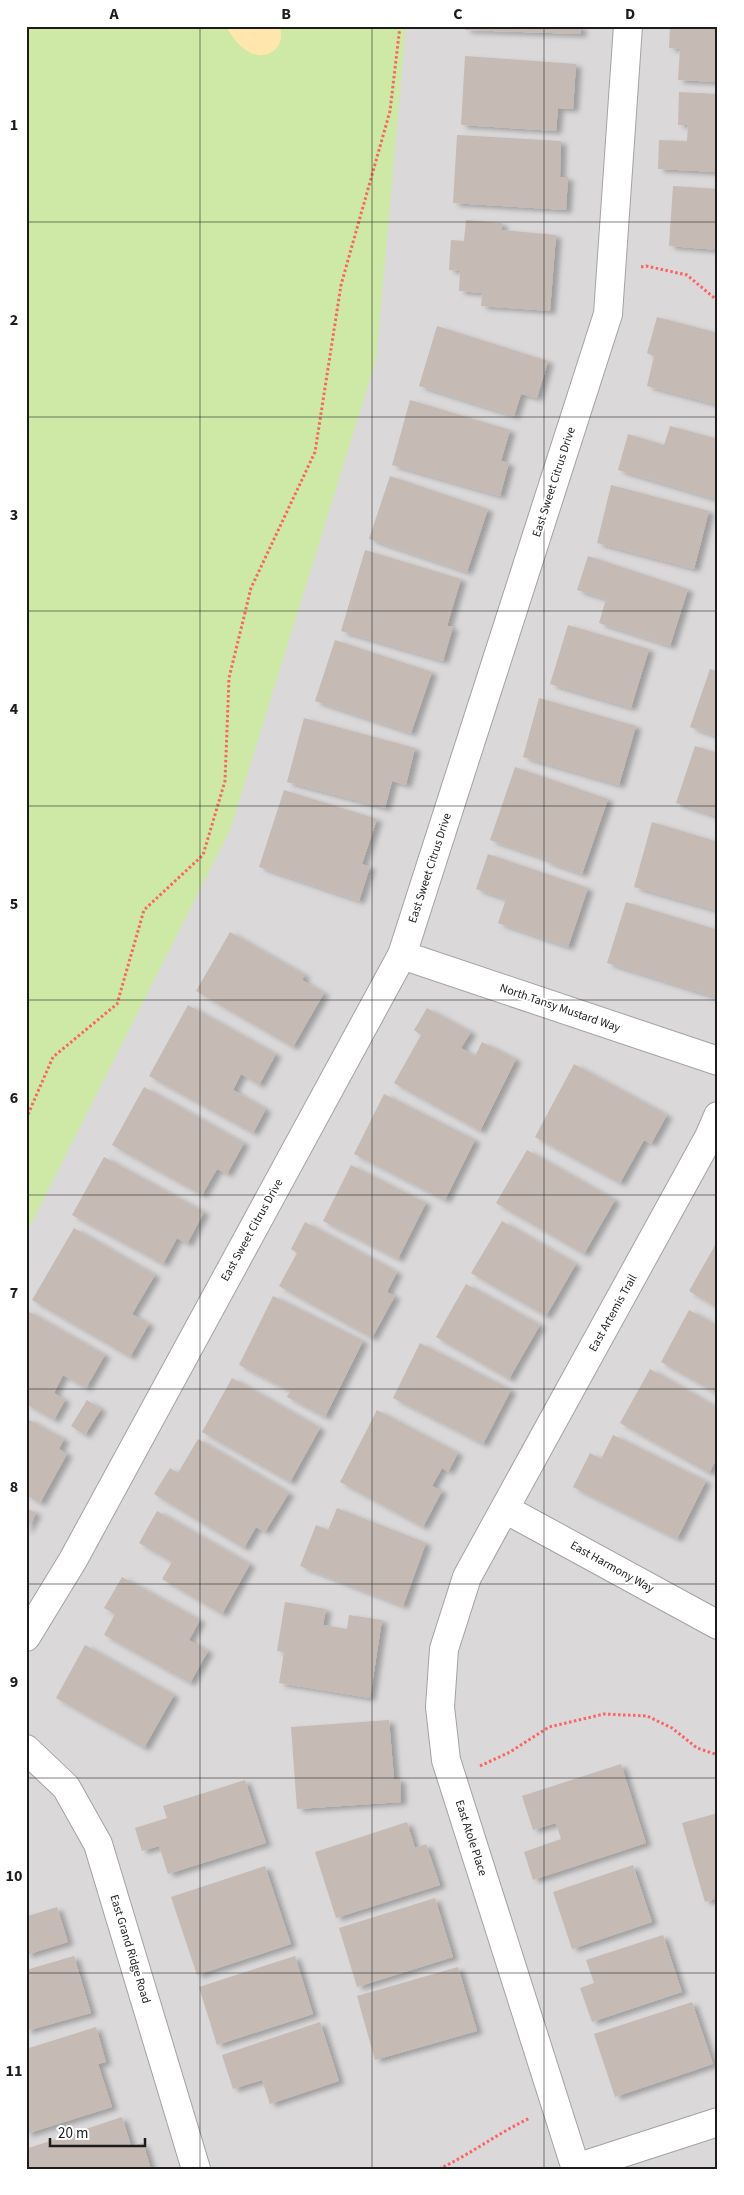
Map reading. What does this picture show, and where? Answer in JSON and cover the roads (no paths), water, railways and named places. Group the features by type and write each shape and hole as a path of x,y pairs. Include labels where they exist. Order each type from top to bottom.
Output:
{"street":[{"name":"East Sweet Citrus Drive","path":"26,1637 73,1560 402,955 608,314 628,26"},
{"name":"North Tansy Mustard Way","path":"402,955 718,1061"},
{"name":"East Artemis Trail","path":"505,1509 709,1137 718,1116"},
{"name":"East Harmony Way","path":"505,1509 718,1625"},
{"name":"East Atole Place","path":"505,1509 468,1577 444,1649 440,1707 446,1760 576,2168"},
{"name":"East Grand Ridge Road","path":"26,1749 66,1787 98,1844 196,2169"},
{"path":"576,2168 718,2122"}]}
